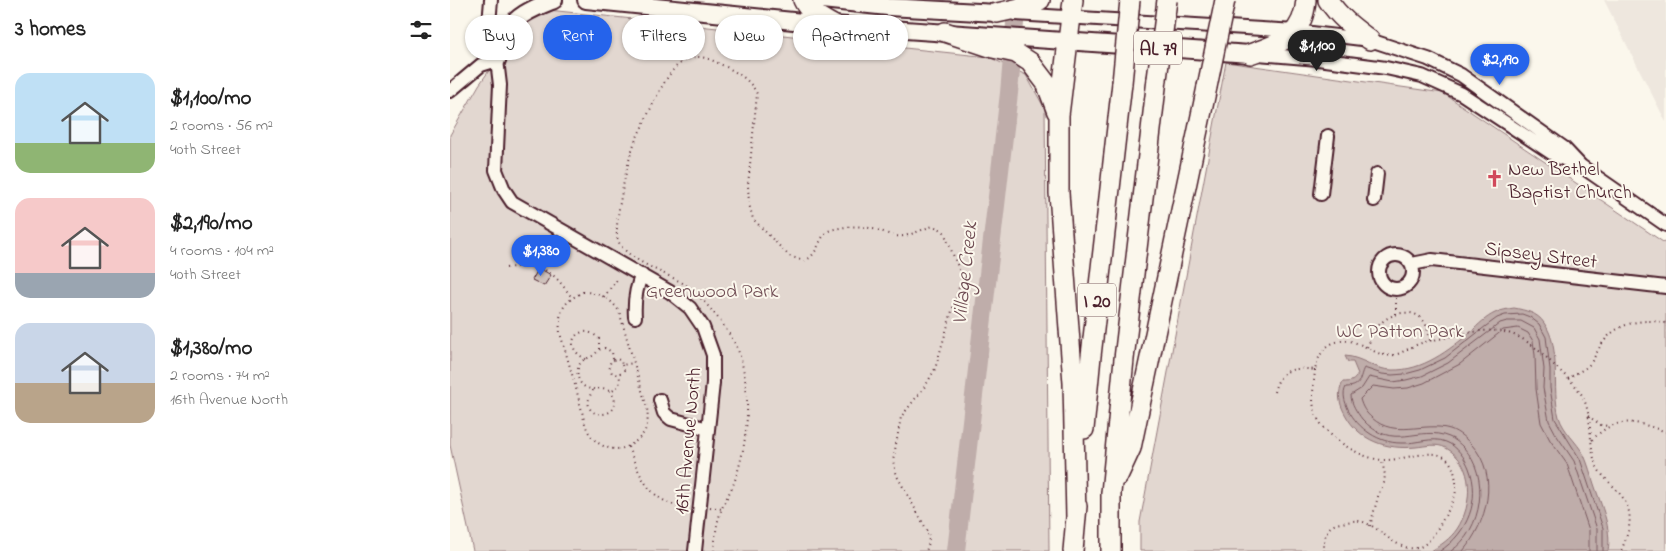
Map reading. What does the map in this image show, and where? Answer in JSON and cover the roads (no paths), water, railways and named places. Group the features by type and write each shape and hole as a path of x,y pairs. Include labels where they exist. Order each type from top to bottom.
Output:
{"highway":[{"path":"803,0 815,15"},
{"name":"I 20","path":"1073,551 1092,346 1130,0"},
{"name":"I 20","path":"1111,551 1111,493 1124,359 1167,0"},
{"path":"1111,493 1131,448 1225,0"},
{"path":"1250,54 1283,42 1295,31 1306,8 1306,0"},
{"path":"1328,0 1334,10 1370,40"},
{"path":"997,13 1033,7"},
{"path":"1071,8 1059,115 1060,193 1073,383 1076,518"},
{"path":"945,32 994,42 1030,62 1046,83 1059,115"}],"main road":[{"path":"522,15 554,0"},
{"path":"586,0 793,21"},
{"path":"822,0 888,7 997,13"},
{"path":"908,30 945,32"},
{"name":"AL 79","path":"994,42 1030,39 1250,54"}],"street":[{"name":"16th Avenue North","path":"490,15 491,0"},
{"name":"AL 79","path":"1033,7 1071,8 1370,40 1428,59 1461,75 1564,148 1581,166"},
{"name":"AL 79","path":"1250,54 1318,59 1386,68 1422,76 1462,94 1556,156 1581,166"},
{"name":"16th Avenue North","path":"497,60 500,85 496,170 504,190 512,202 670,292 690,308 704,327 713,354 713,383 696,551"},
{"path":"452,86 481,65 497,60"},
{"path":"1321,194 1328,136"},
{"path":"1581,166 1666,225"},
{"path":"1374,200 1377,174"},
{"name":"Sipsey Street","path":"1412,264 1432,260 1666,287"},
{"path":"635,317 634,301 637,285 642,275"},
{"path":"660,400 664,413 671,419 708,429"}],"water":[{"path":"1514,308 1535,314 1544,323 1549,333 1555,356 1559,417 1587,462 1603,508 1609,542 1608,551 1431,551 1442,544 1457,529 1466,508 1468,486 1462,464 1455,455 1443,446 1431,445 1405,448 1375,442 1358,431 1341,406 1339,394 1343,382 1352,381 1358,374 1353,362 1348,362 1345,356 1392,370 1414,367 1445,352 1492,315 1502,310"}],"waterway":[{"name":"Village Creek","path":"956,551 1009,93 1017,0"}],"place":[{"name":"New Bethel Baptist Church","path":"1494,179"}],"park label":[{"name":"Greenwood Park","path":"712,290"},
{"name":"WC Patton Park","path":"1400,330"}]}
